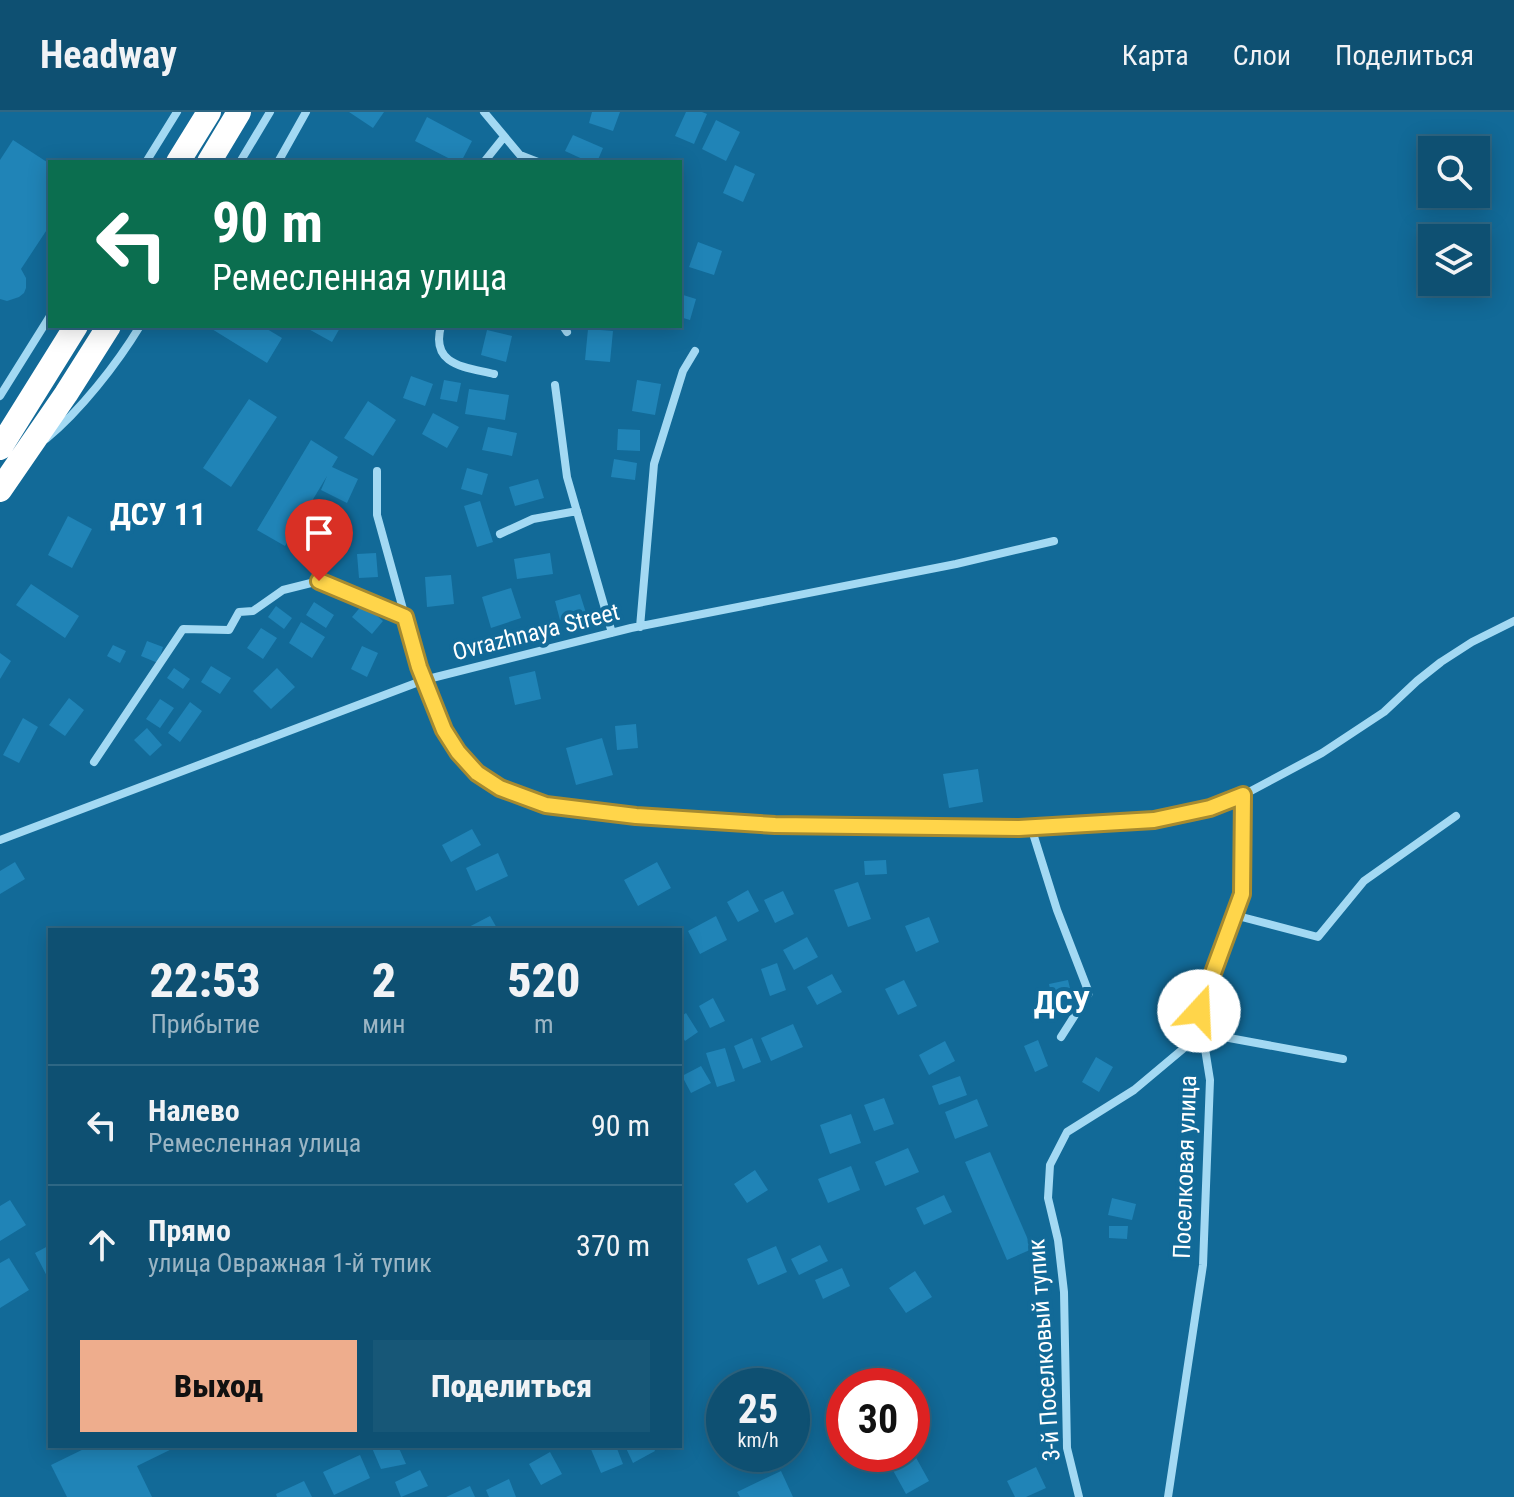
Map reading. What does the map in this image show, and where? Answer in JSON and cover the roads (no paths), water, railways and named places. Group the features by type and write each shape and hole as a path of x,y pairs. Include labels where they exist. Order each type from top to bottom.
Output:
{"highway":[{"path":"179,160 209,112"},
{"path":"210,160 239,112"},
{"path":"0,490 10,454 75,328"},
{"path":"10,454 66,394 108,328"}],"street":[{"path":"147,160 177,112"},
{"path":"241,160 270,112"},
{"path":"279,160 306,112"},
{"path":"484,112 520,155 533,160"},
{"path":"486,160 504,137"},
{"path":"0,396 48,319"},
{"path":"10,454 60,427 122,355 139,328"},
{"path":"440,328 440,350 451,363 494,374"},
{"path":"640,627 654,464 683,371 695,351"},
{"path":"555,385 567,477 612,633"},
{"path":"377,471 377,515 419,667 444,730 477,773 500,788 546,805 636,816 775,825 1031,827 1154,820 1210,808 1243,795 1322,753 1384,712 1441,662 1514,621"},
{"path":"500,534 533,519 577,511"},
{"name":"Ovrazhnaya Street","path":"0,840 424,680 612,633 956,564 1054,541"},
{"path":"94,762 183,629 229,630 239,612 253,611 283,590 319,581 405,617"},
{"name":"Поселковая улица","path":"1168,1497 1203,1265 1210,1080 1199,1011 1242,894 1243,795"},
{"path":"1234,915 1318,937 1364,881 1456,816"},
{"path":"1031,827 1057,910 1089,993 1061,1037"},
{"path":"1202,1033 1343,1059"},
{"name":"3-й Поселковый тупик","path":"1079,1497 1067,1448 1064,1292 1058,1240 1048,1198 1050,1165 1067,1132 1134,1090 1202,1033"}],"district":[{"name":"ДСУ 11","path":"158,514"},
{"name":"ДСУ","path":"1062,1002"}]}
